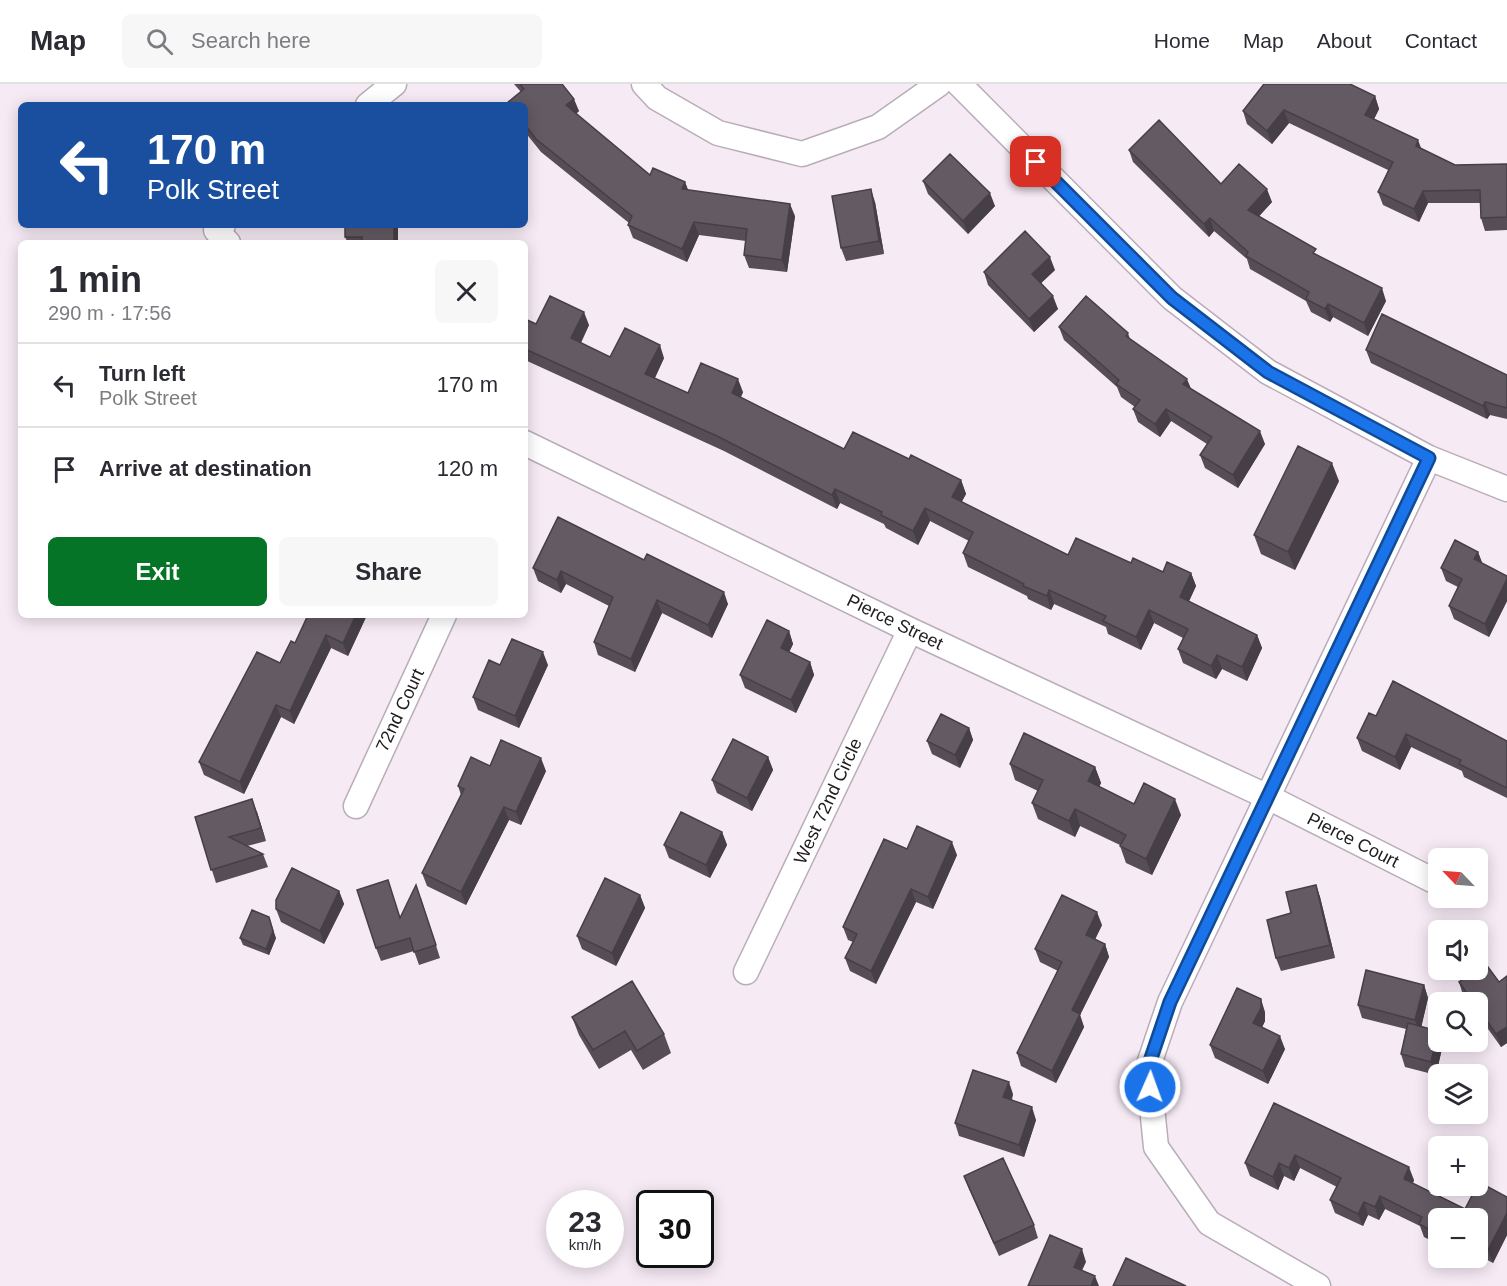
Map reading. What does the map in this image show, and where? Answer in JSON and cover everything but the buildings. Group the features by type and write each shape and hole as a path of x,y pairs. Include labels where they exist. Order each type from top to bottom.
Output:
{"street":[{"path":"373,102 394,84"},
{"path":"644,84 657,98 718,133 802,154 878,127 939,84"},
{"path":"959,84 1172,298 1268,372 1429,458 1507,489"},
{"name":"Pierce Street","path":"528,444 910,630 1268,797"},
{"path":"1318,1286 1209,1223 1156,1147 1148,1067 1170,1002 1429,458"},
{"name":"72nd Court","path":"356,806 443,618"},
{"name":"West 72nd Circle","path":"747,972 910,630"},
{"name":"Pierce Court","path":"1268,797 1428,878"}],"route":[{"path":"1036,162 1172,298 1268,372 1429,458 1170,1002 1148,1067 1150,1087"}]}
